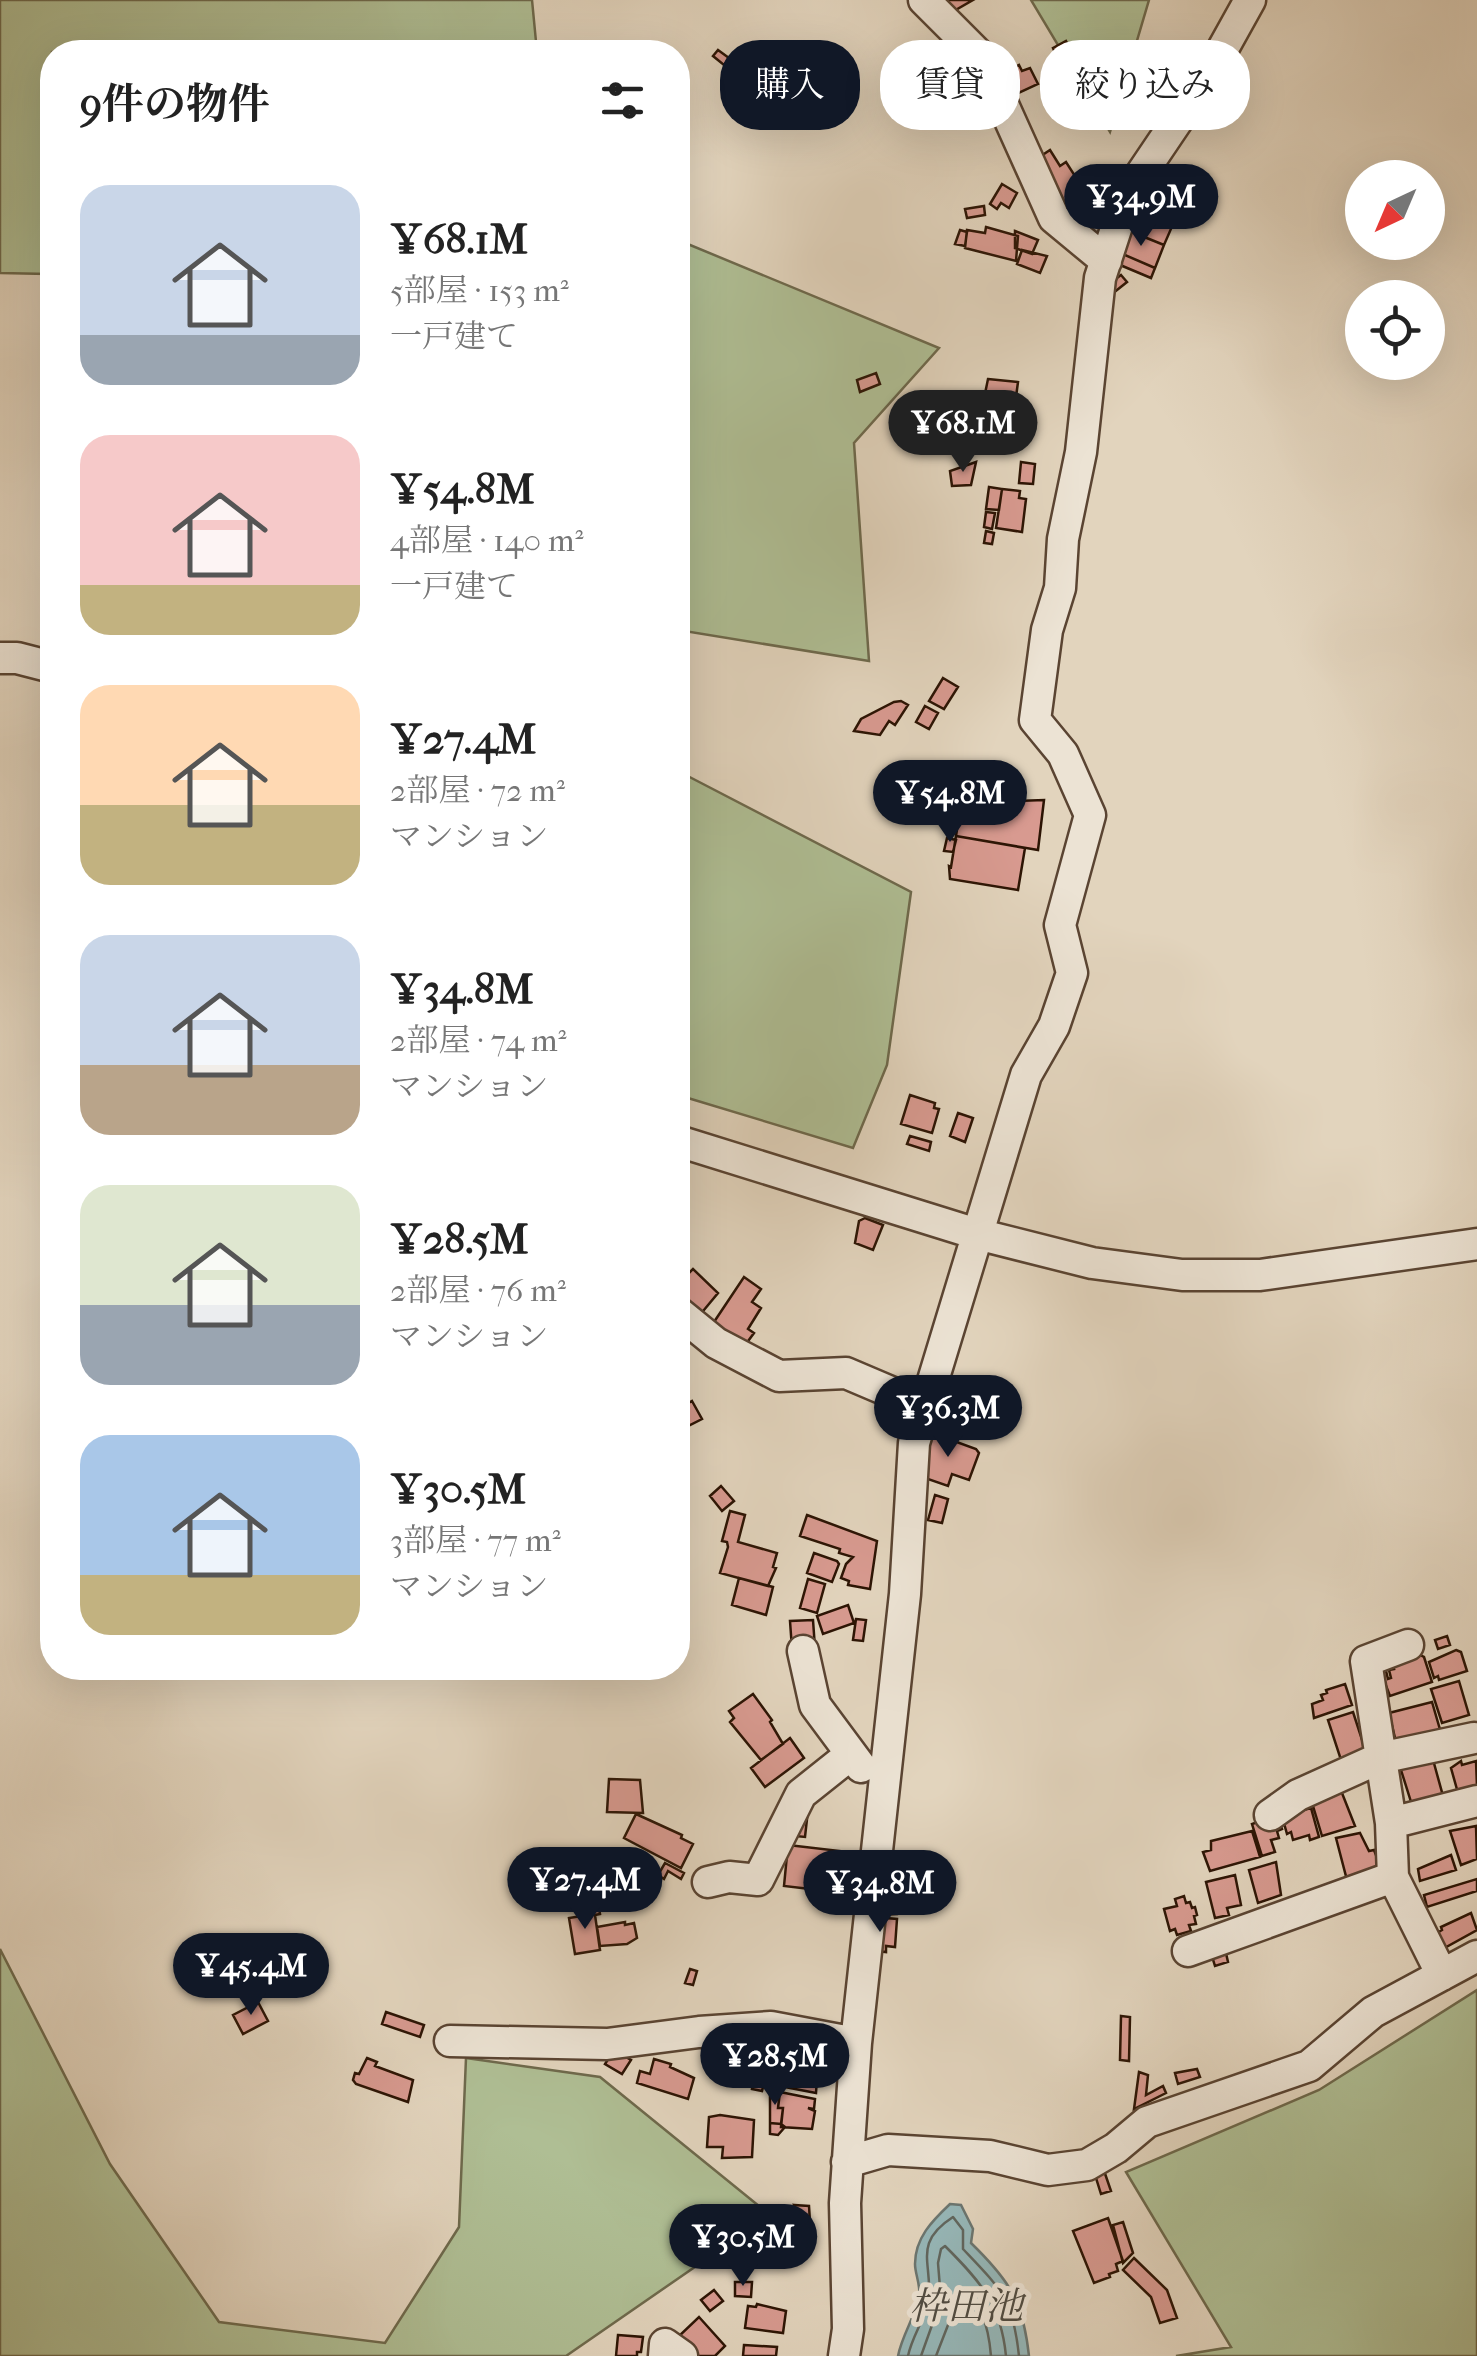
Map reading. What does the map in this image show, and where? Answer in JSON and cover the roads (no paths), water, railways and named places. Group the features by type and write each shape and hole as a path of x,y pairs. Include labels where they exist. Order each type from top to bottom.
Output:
{"street":[{"path":"924,0 982,58 1054,218 1106,261"},
{"path":"844,2356 848,2329 847,2162 856,2042 905,1594 914,1443 1026,1075 1054,1026 1072,973 1060,925 1090,815 1062,754 1035,720 1047,630 1060,588 1063,539 1081,452 1100,278 1127,195 1210,72 1250,0"},
{"path":"0,658 40,664"},
{"path":"690,1145 977,1234 1092,1263 1182,1275 1260,1275 1477,1244"},
{"path":"690,1321 716,1342 779,1376 846,1373 926,1408"},
{"path":"1408,1645 1366,1661 1391,1823 1393,1877 1442,1975"},
{"path":"803,1651 815,1705 882,1792"},
{"path":"1270,1815 1298,1795 1380,1758 1474,1738"},
{"path":"708,1882 729,1877 758,1880 801,1794 850,1755"},
{"path":"1391,1823 1477,1801"},
{"path":"1188,1952 1393,1877"},
{"path":"847,2162 888,2150 990,2156 1048,2170 1087,2165 1116,2148 1147,2122 1309,2066 1373,2012 1477,1956"},
{"path":"450,2041 607,2044 772,2027 856,2042"},
{"path":"664,2356 665,2344 682,2356"}],"water":[{"name":"枠田池","path":"950,2204 961,2205 973,2229 971,2243 1012,2293 1023,2320 1029,2356 898,2356 919,2296 915,2264 918,2246"}]}
